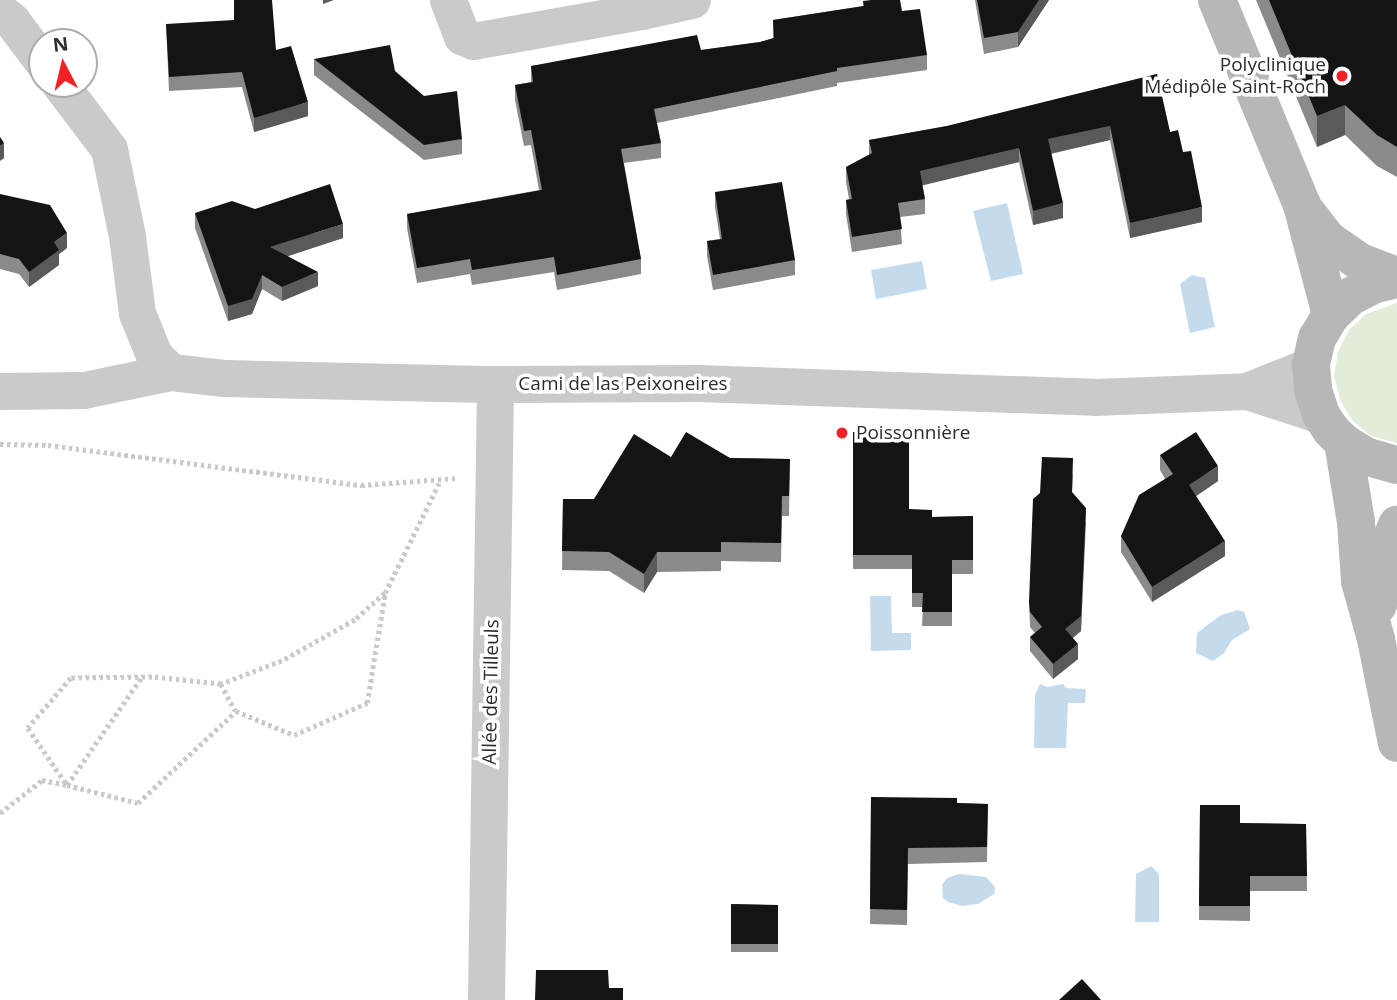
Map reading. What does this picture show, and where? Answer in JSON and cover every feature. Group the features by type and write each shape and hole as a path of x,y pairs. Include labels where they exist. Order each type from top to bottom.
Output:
{"street":[{"path":"448,0 462,36 473,41 640,5 692,0"},
{"path":"1217,0 1302,205 1331,315"},
{"path":"0,11 12,21 28,42"},
{"path":"71,98 109,149 127,236 137,313 154,355 171,372"},
{"path":"1302,205 1327,239 1360,262 1397,278"},
{"path":"1397,278 1375,284 1351,296 1331,315 1317,338 1311,365 1313,390 1332,429 1356,522 1360,581 1376,639 1397,743"},
{"name":"Cami de las Peixoneires","path":"0,391 84,390 171,372 223,377 495,384 698,383 1094,397 1247,391 1311,365"},
{"name":"Allée des Tilleuls","path":"486,1000 495,384"},
{"name":"Cami de las Peixoneires","path":"1247,391 1332,429"},
{"path":"1332,429 1365,456 1397,465"},
{"path":"1376,639 1379,569 1397,525"}],"path":[{"path":"0,444 48,445 361,485 440,481 494,473"},
{"path":"221,684 236,711 294,735 367,704 385,593 440,481"},
{"path":"67,785 28,728 71,678 141,677 221,684 282,661 355,620 385,593"},
{"path":"67,785 141,677"},
{"path":"0,813 42,780 138,803 236,711"}],"green space":[{"path":"1397,303 1397,443 1371,436 1352,420 1340,400 1334,376 1338,352 1349,330 1366,314"}],"water":[{"path":"1007,203 1023,274 991,281 973,211"},
{"path":"922,261 927,289 876,299 871,270"},
{"path":"1192,275 1205,278 1215,327 1190,333 1180,284"},
{"path":"870,596 891,596 892,633 911,633 911,650 871,651"},
{"path":"1238,610 1244,612 1250,629 1232,640 1224,653 1213,661 1196,653 1197,633 1221,615"},
{"path":"1040,684 1047,687 1063,684 1066,688 1086,689 1085,703 1068,703 1066,748 1034,748 1035,695"},
{"path":"1151,866 1159,874 1159,922 1135,922 1136,874"},
{"path":"959,874 986,877 995,887 994,894 978,904 962,906 948,902 943,898 942,885 947,878"}],"building":[{"path":"234,0 272,0 276,50 291,46 308,102 254,118 242,72 169,77 166,24 234,20"},
{"path":"900,0 902,11 920,9 927,55 837,68 837,71 654,109 661,143 621,149 641,259 557,275 554,257 472,270 470,259 417,268 407,214 542,190 531,130 524,131 515,85 533,82 531,66 697,35 701,50 760,42 774,38 773,20 864,6 863,1"},
{"path":"977,0 1039,0 1018,32 984,38"},
{"path":"1269,0 1397,0 1397,147 1377,135 1345,105 1317,116"},
{"path":"390,45 395,71 424,96 457,91 462,139 424,145 314,59"},
{"path":"1157,74 1170,132 1178,130 1183,152 1191,151 1202,207 1130,223 1110,126 1048,139 1063,203 1033,211 1019,148 920,171 925,199 898,203 902,229 852,237 846,200 852,199 846,167 872,153 869,140 947,126"},
{"path":"782,182 795,260 713,275 707,241 722,239 715,192"},
{"path":"330,184 343,224 270,247 318,272 282,287 262,275 252,299 228,306 195,213 232,201 255,209"},
{"path":"0,194 50,205 67,233 54,242 59,250 29,272 19,259 0,254"},
{"path":"686,432 730,458 790,459 789,496 782,496 781,543 721,542 721,552 657,552 644,574 609,552 562,551 563,499 594,499 634,434 671,457"},
{"path":"853,432 909,432 909,509 932,510 932,517 973,516 973,560 952,560 952,612 922,612 923,593 912,593 912,555 853,555"},
{"path":"1196,432 1218,466 1189,485 1225,541 1152,587 1121,536 1139,495 1173,474 1160,455"},
{"path":"1042,457 1073,458 1072,492 1086,508 1081,616 1065,629 1078,644 1053,664 1030,637 1042,627 1030,612 1029,602 1033,499 1040,493"},
{"path":"871,797 957,798 957,803 988,804 987,847 908,848 907,910 870,909"},
{"path":"1200,805 1240,805 1240,823 1306,824 1307,876 1250,876 1250,906 1199,906"},
{"path":"731,904 778,905 778,944 731,944"},
{"path":"536,970 608,970 609,988 623,988 623,1000 535,1000"},
{"path":"1082,979 1101,1000 1059,1000"}],"place":[{"name":"Polyclinique Médipôle Saint-Roch","path":"1342,76"},
{"name":"Poissonnière","path":"842,433"}]}
